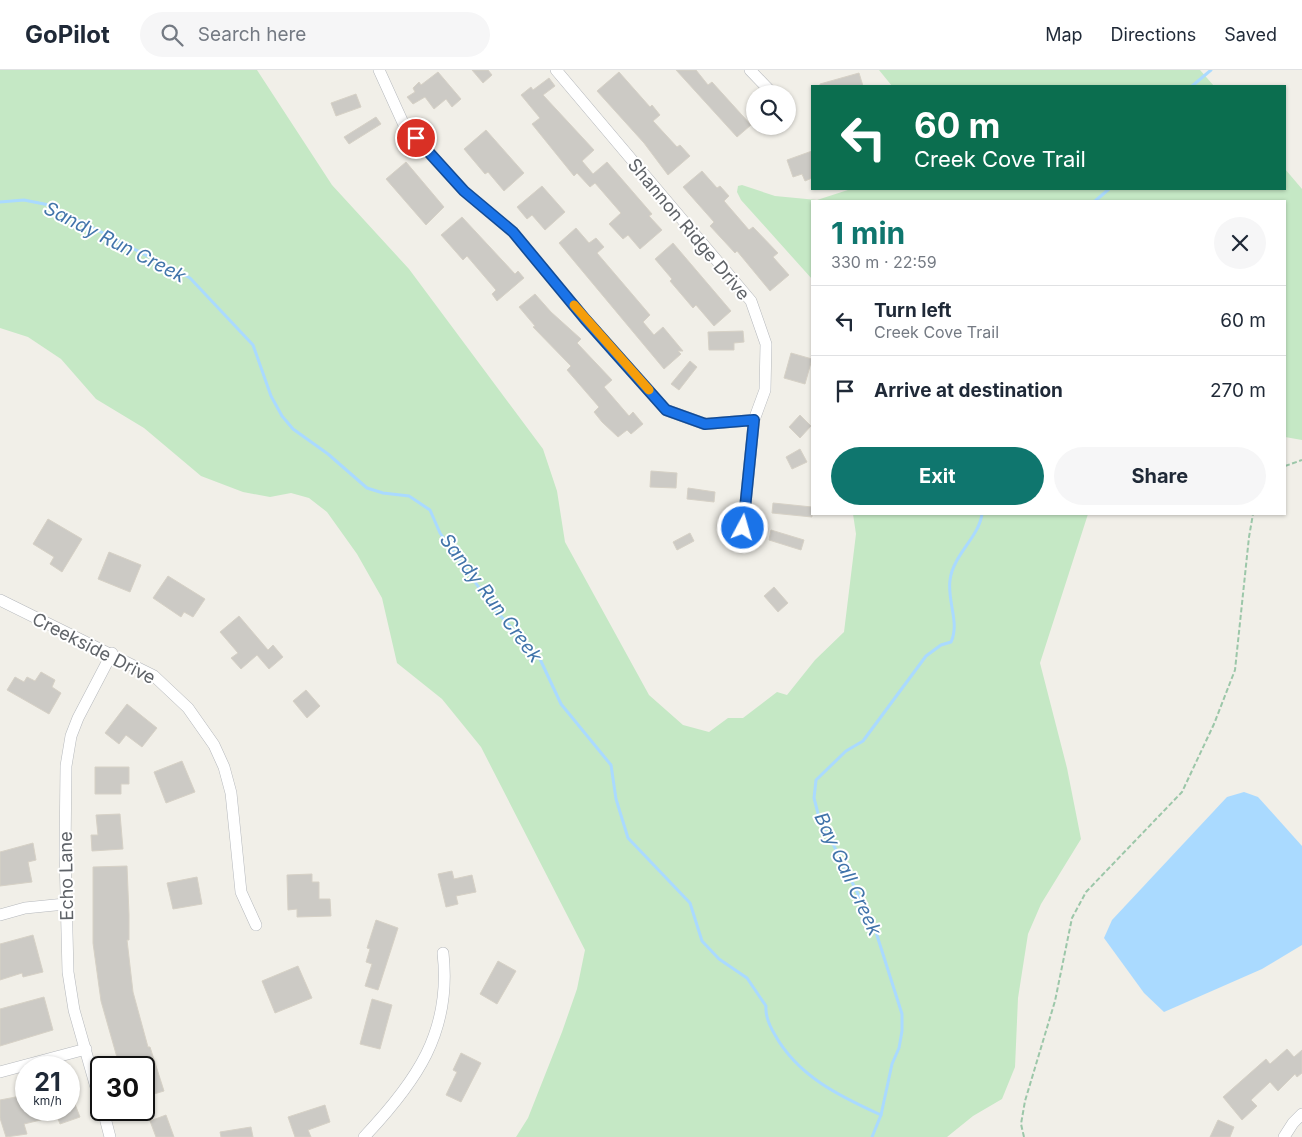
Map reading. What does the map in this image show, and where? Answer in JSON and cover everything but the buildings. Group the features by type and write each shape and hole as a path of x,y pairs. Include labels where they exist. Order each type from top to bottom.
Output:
{"street":[{"name":"Shannon Ridge Drive","path":"556,70 750,301 766,344 765,390 754,420 743,528"},
{"path":"750,70 764,85"},
{"path":"384,71 404,125 464,191 513,232 585,319 666,410 705,424 754,420"},
{"name":"Creekside Drive","path":"0,600 154,676 188,708 214,745 224,767 231,793 241,892 256,925"},
{"name":"Echo Lane","path":"90,1064 74,1010 68,972 65,904 66,766 71,736 78,718 112,654"},
{"path":"0,915 25,908 65,904"},
{"path":"364,1137 407,1089 431,1047 442,1012 446,976 443,953"},
{"path":"0,1072 86,1049"},
{"path":"1284,1137 1292,1122 1302,1114"},
{"path":"105,1121 110,1137"}],"path":[{"path":"1286,466 1302,460"},
{"path":"1024,1137 1021,1124 1026,1101 1055,1001 1072,918 1086,892 1182,792 1214,724 1235,670 1253,515"}],"green space":[{"path":"0,70 257,70 332,185 409,269 543,449 557,491 565,542 649,695 683,725 709,732 728,718 743,718 777,692 787,695 815,660 844,632 856,534 853,515 1088,515 1040,663 1067,768 1081,839 1041,904 1028,934 1018,998 1015,1067 1002,1099 973,1116 947,1137 516,1137 528,1118 562,1032 577,989 585,950 481,747 442,699 397,663 382,598 357,554 327,512 309,498 291,493 270,497 243,492 201,476 144,428 96,399 61,359 28,337 0,328"},
{"path":"879,70 1200,70 1213,85 891,85"},
{"path":"1286,170 1302,189 1302,440 1286,437 1286,200 817,200 848,190 1286,190"},
{"path":"742,185 775,196 817,200 811,200 811,278 741,200 737,192 738,186"}],"water":[{"path":"1244,792 1258,797 1302,846 1302,945 1262,969 1164,1012 1144,993 1104,938 1112,920 1227,797"}],"waterway":[{"name":"Bay Gall Creek","path":"1193,85 1211,70"},
{"name":"Bay Gall Creek","path":"1096,200 1108,190"},
{"name":"Sandy Run Creek","path":"0,202 24,200 49,205 190,278 253,345 271,396 282,416 293,429 328,454 367,488 383,493 409,496 430,510 440,533 495,610 539,657 561,704 611,765 616,799 628,838 690,903 702,941 719,959 747,978 766,1006 769,1024 784,1049 795,1062 835,1092 881,1115"},
{"name":"Bay Gall Creek","path":"872,1137 881,1115 892,1064 899,1048 902,1014 874,926 834,846 821,825 814,798 816,780 846,751 863,741 926,656 941,645 951,642 954,627 950,596 952,571 976,530 982,515"}],"slow traffic":[{"path":"574,305 649,390"}],"route":[{"path":"416,138 464,191 513,232 585,319 666,410 705,424 754,420 743,528"}]}
